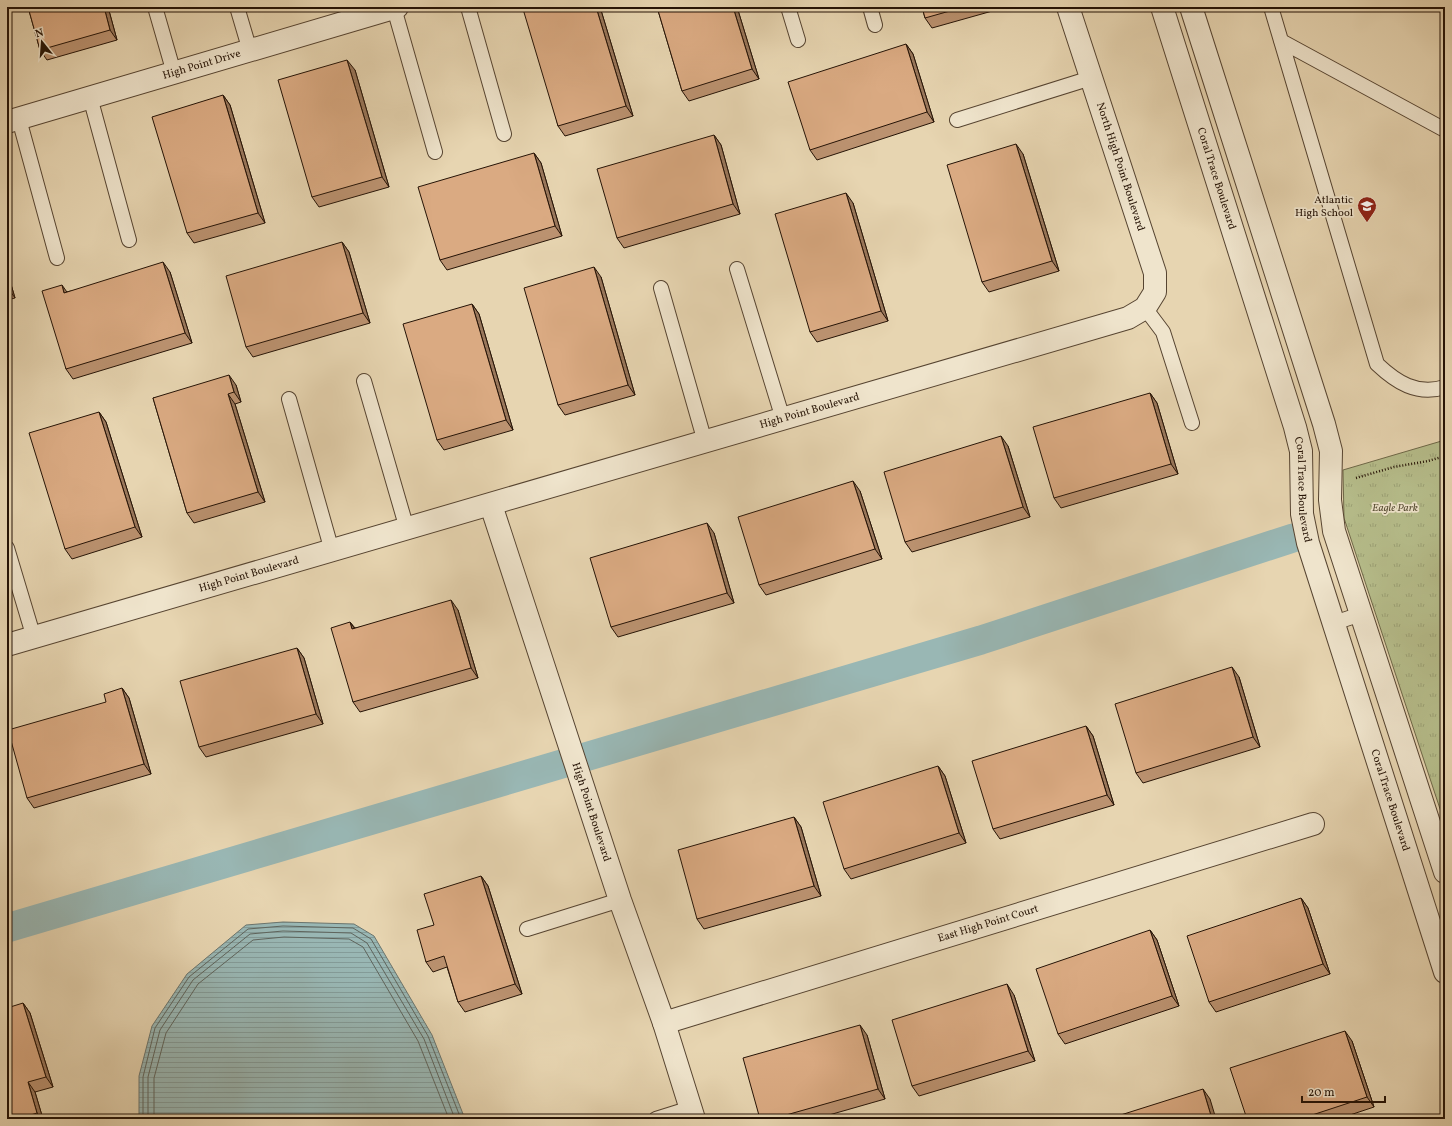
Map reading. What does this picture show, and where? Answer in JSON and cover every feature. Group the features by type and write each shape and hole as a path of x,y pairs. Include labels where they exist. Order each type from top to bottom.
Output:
{"street":[{"name":"High Point Drive","path":"13,121 396,7"},
{"name":"North High Point Boulevard","path":"1068,7 1154,272 1155,292 1137,313"},
{"name":"Coral Trace Boulevard","path":"1162,7 1295,427 1301,451 1302,514 1308,543 1445,972"},
{"path":"1191,7 1324,424 1330,450 1330,500 1334,531 1445,872"},
{"name":"High Point Boulevard","path":"7,645 705,442 1137,313"},
{"name":"High Point Boulevard","path":"491,504 620,900 664,1023 692,1114"},
{"name":"East High Point Court","path":"664,1023 1313,824"}],"lane":[{"path":"155,7 174,73"},
{"path":"237,7 250,50"},
{"path":"396,7 435,152"},
{"path":"468,7 504,134"},
{"path":"788,7 798,40"},
{"path":"870,7 875,25"},
{"path":"1271,7 1376,364 1391,377 1410,387 1426,389 1445,387"},
{"path":"1281,41 1445,130"},
{"path":"958,120 1091,78"},
{"path":"90,97 129,240"},
{"path":"13,121 57,258"},
{"path":"737,268 783,419"},
{"path":"661,288 705,442"},
{"path":"1137,313 1163,332 1192,423"},
{"path":"364,381 407,529"},
{"path":"289,399 332,551"},
{"path":"7,548 34,638"},
{"path":"1334,623 1361,614"},
{"path":"528,929 620,900"},
{"path":"656,1119 692,1114"}],"path":[{"path":"1354,479 1394,467 1428,461 1445,456"}],"green space":[{"name":"Eagle Park","path":"1445,440 1445,824 1344,518 1343,470"}],"water":[{"path":"283,922 354,924 374,936 432,1035 465,1119 139,1119 139,1076 152,1026 187,974 246,925"}],"building":[{"path":"28,7 104,7 110,30 40,50"},
{"path":"530,7 596,7 626,106 558,126 523,9"},
{"path":"657,7 733,7 752,69 682,91"},
{"path":"922,7 964,7 925,18"},
{"path":"906,44 927,112 810,150 788,82"},
{"path":"347,60 382,177 312,197 278,80"},
{"path":"223,95 258,213 187,233 152,117"},
{"path":"714,135 733,204 617,238 597,169"},
{"path":"1016,144 1052,261 982,282 947,165"},
{"path":"534,153 555,226 440,260 418,187"},
{"path":"846,193 881,311 810,332 775,214"},
{"path":"342,242 363,313 246,347 226,276"},
{"path":"163,262 185,333 66,369 42,291 62,285 64,293"},
{"path":"594,267 628,385 558,405 524,288"},
{"path":"472,304 506,420 437,440 403,324"},
{"path":"229,375 234,392 228,394 258,492 187,513 153,398"},
{"path":"1150,393 1171,464 1054,498 1033,427"},
{"path":"99,412 135,527 65,549 29,433"},
{"path":"1001,436 1023,507 905,542 884,472"},
{"path":"853,481 875,549 759,585 738,517"},
{"path":"707,523 727,593 611,627 590,558"},
{"path":"451,600 471,668 353,702 331,628 350,622 352,629"},
{"path":"297,648 316,714 199,747 180,681"},
{"path":"1232,667 1253,737 1136,773 1115,704"},
{"path":"122,688 144,764 27,798 8,730 106,702 104,694"},
{"path":"1086,726 1107,795 993,829 972,761"},
{"path":"938,766 959,833 844,869 823,802"},
{"path":"794,817 814,886 697,919 678,850"},
{"path":"481,876 515,984 458,1002 444,956 426,962 417,930 434,925 424,894"},
{"path":"1301,898 1323,964 1209,1002 1187,936"},
{"path":"1150,930 1172,996 1058,1034 1036,969"},
{"path":"1007,984 1028,1051 912,1086 892,1020"},
{"path":"23,1003 46,1077 28,1082 37,1113 18,1119 7,1119 7,1008"},
{"path":"860,1025 878,1089 772,1119 760,1119 743,1058"},
{"path":"1345,1031 1367,1097 1300,1119 1247,1119 1230,1068"},
{"path":"1203,1089 1212,1119 1108,1119"}],"waterway":[{"path":"7,928 981,640 1293,538"}],"place":[{"name":"Atlantic High School","path":"1367,223"}]}
